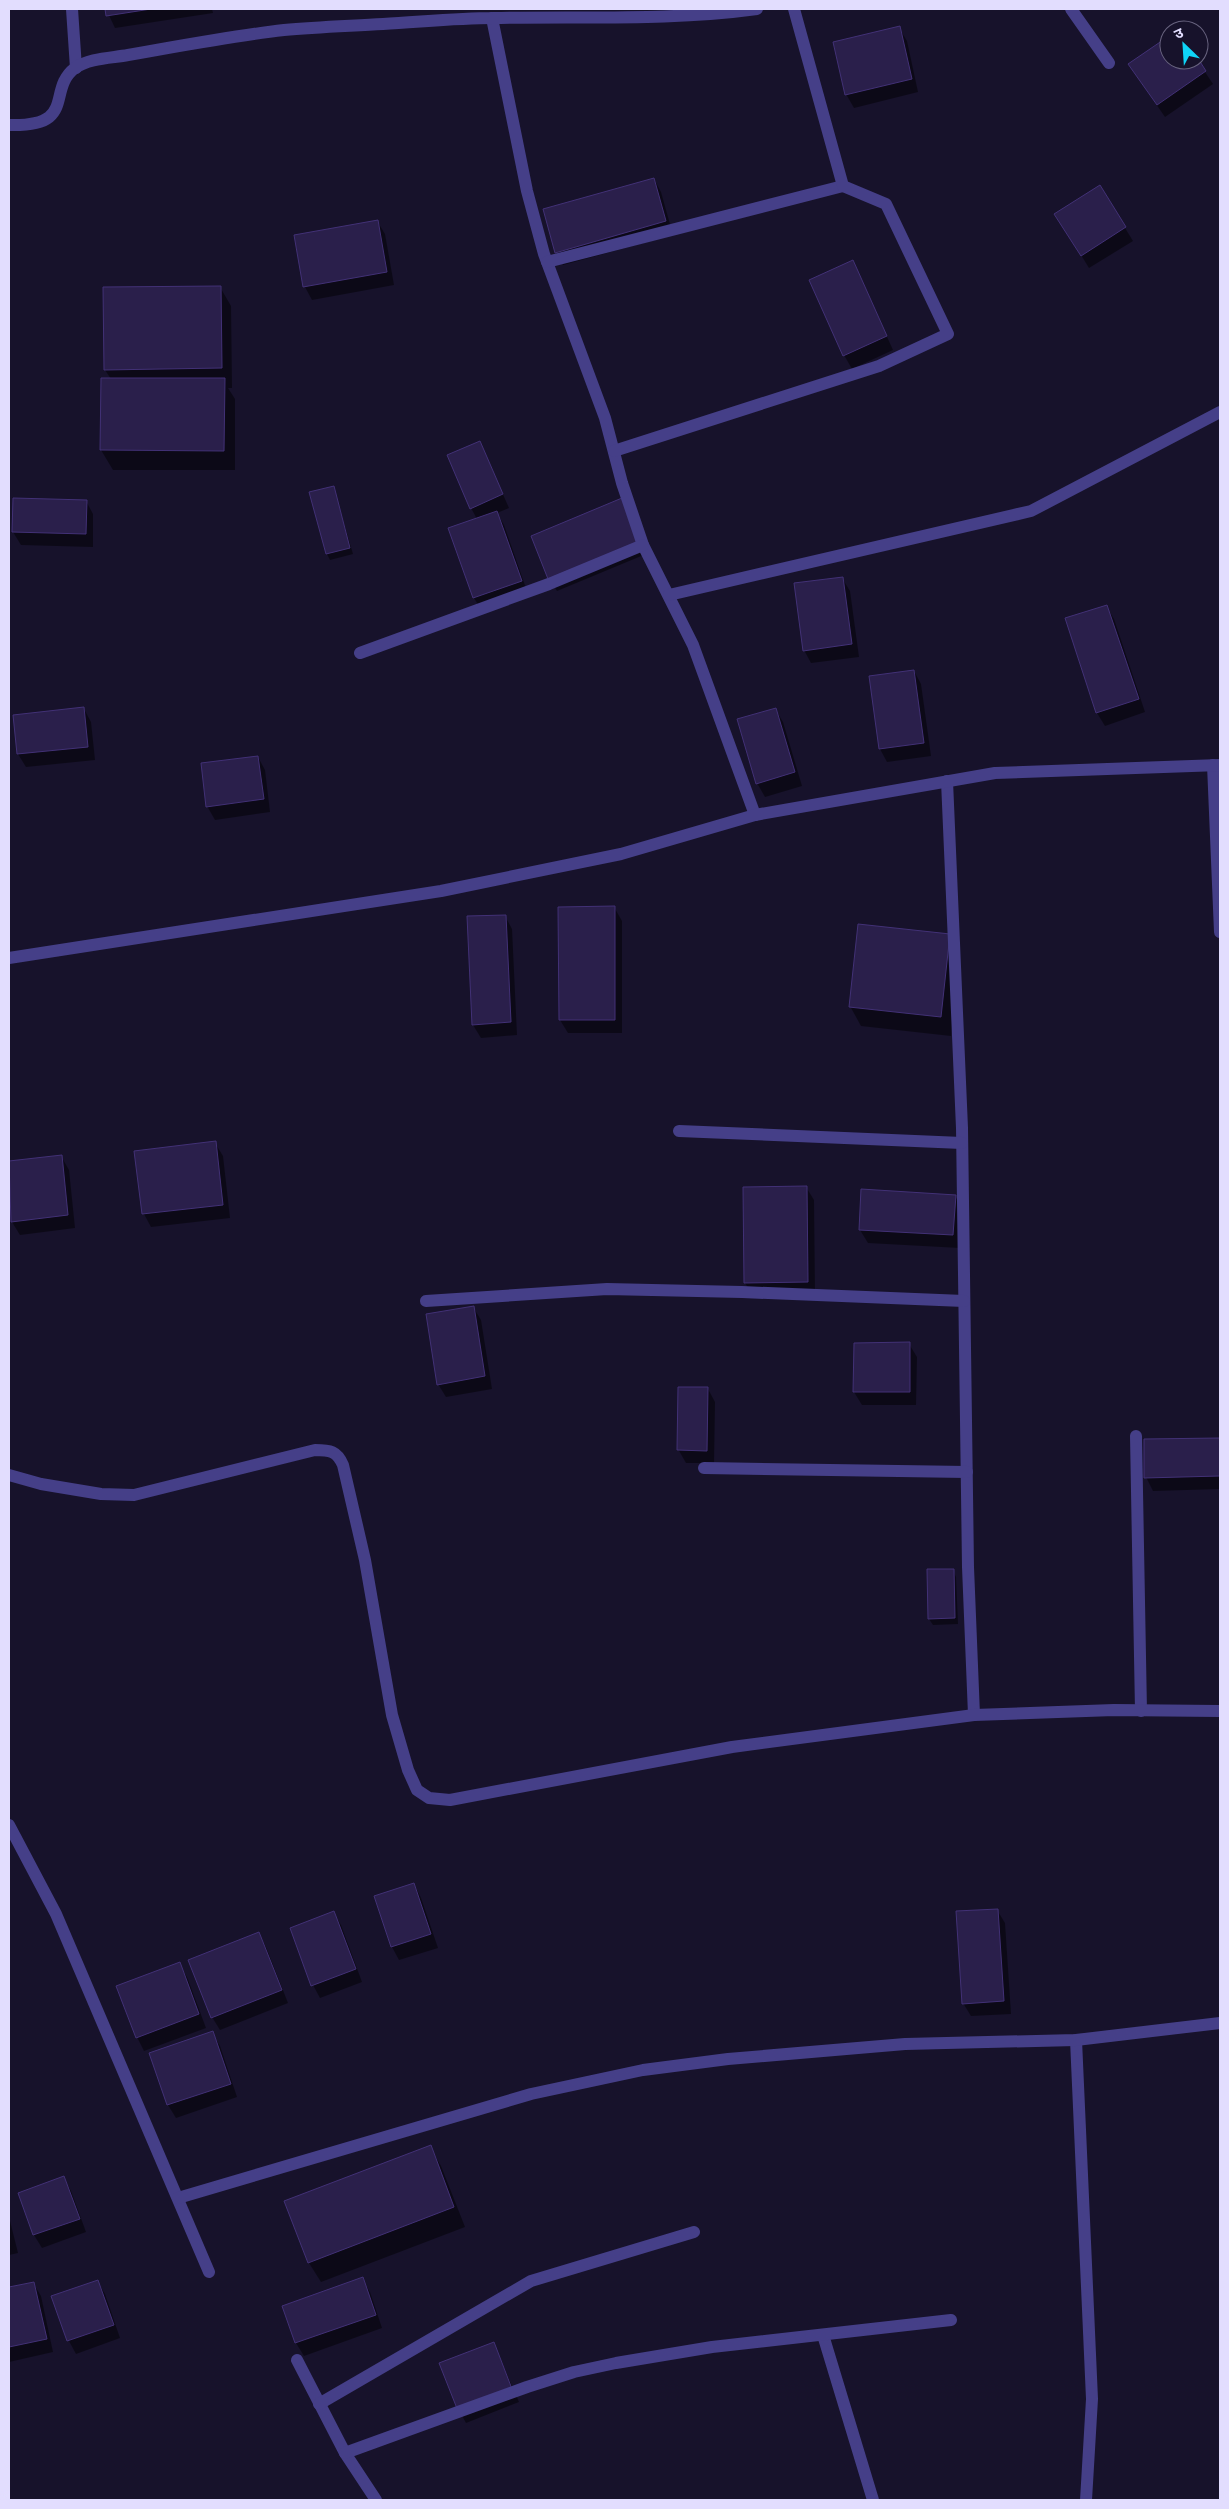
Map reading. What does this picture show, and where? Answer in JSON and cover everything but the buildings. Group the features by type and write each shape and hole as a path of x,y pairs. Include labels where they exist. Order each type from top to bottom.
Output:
{"street":[{"path":"72,9 76,68"},
{"path":"9,125 43,121 53,115 59,104 66,77 76,68 94,61 285,30 492,18 581,19 716,14 758,9"},
{"path":"794,9 843,186"},
{"path":"1071,9 1109,63"},
{"path":"492,18 527,191 547,262 590,374 643,545 693,645 755,815"},
{"path":"547,262 843,186 886,204 948,334 879,366 614,451"},
{"path":"669,595 1031,511 1220,412"},
{"path":"360,653 549,584 643,545"},
{"path":"9,958 441,891 621,854 755,815 995,773 1216,765 1220,932"},
{"path":"947,781 962,1142 968,1567 974,1715"},
{"path":"679,1131 962,1142"},
{"path":"426,1301 608,1290 742,1292 964,1301"},
{"path":"1136,1436 1141,1711"},
{"path":"9,1475 41,1484 101,1494 134,1495 315,1450 330,1450 338,1455 343,1465 365,1560 392,1715 408,1770 417,1790 429,1798 450,1800 732,1747 974,1715 1220,1711"},
{"path":"704,1468 967,1472"},
{"path":"9,1825 56,1914 210,2272"},
{"path":"178,2198 531,2094 644,2070 728,2059 905,2044 1076,2040 1220,2023"},
{"path":"1076,2040 1092,2399 1086,2500"},
{"path":"319,2404 531,2280 694,2232"},
{"path":"345,2453 574,2372 712,2347 951,2320"},
{"path":"823,2335 873,2500"},
{"path":"297,2360 345,2453 376,2500"}]}
